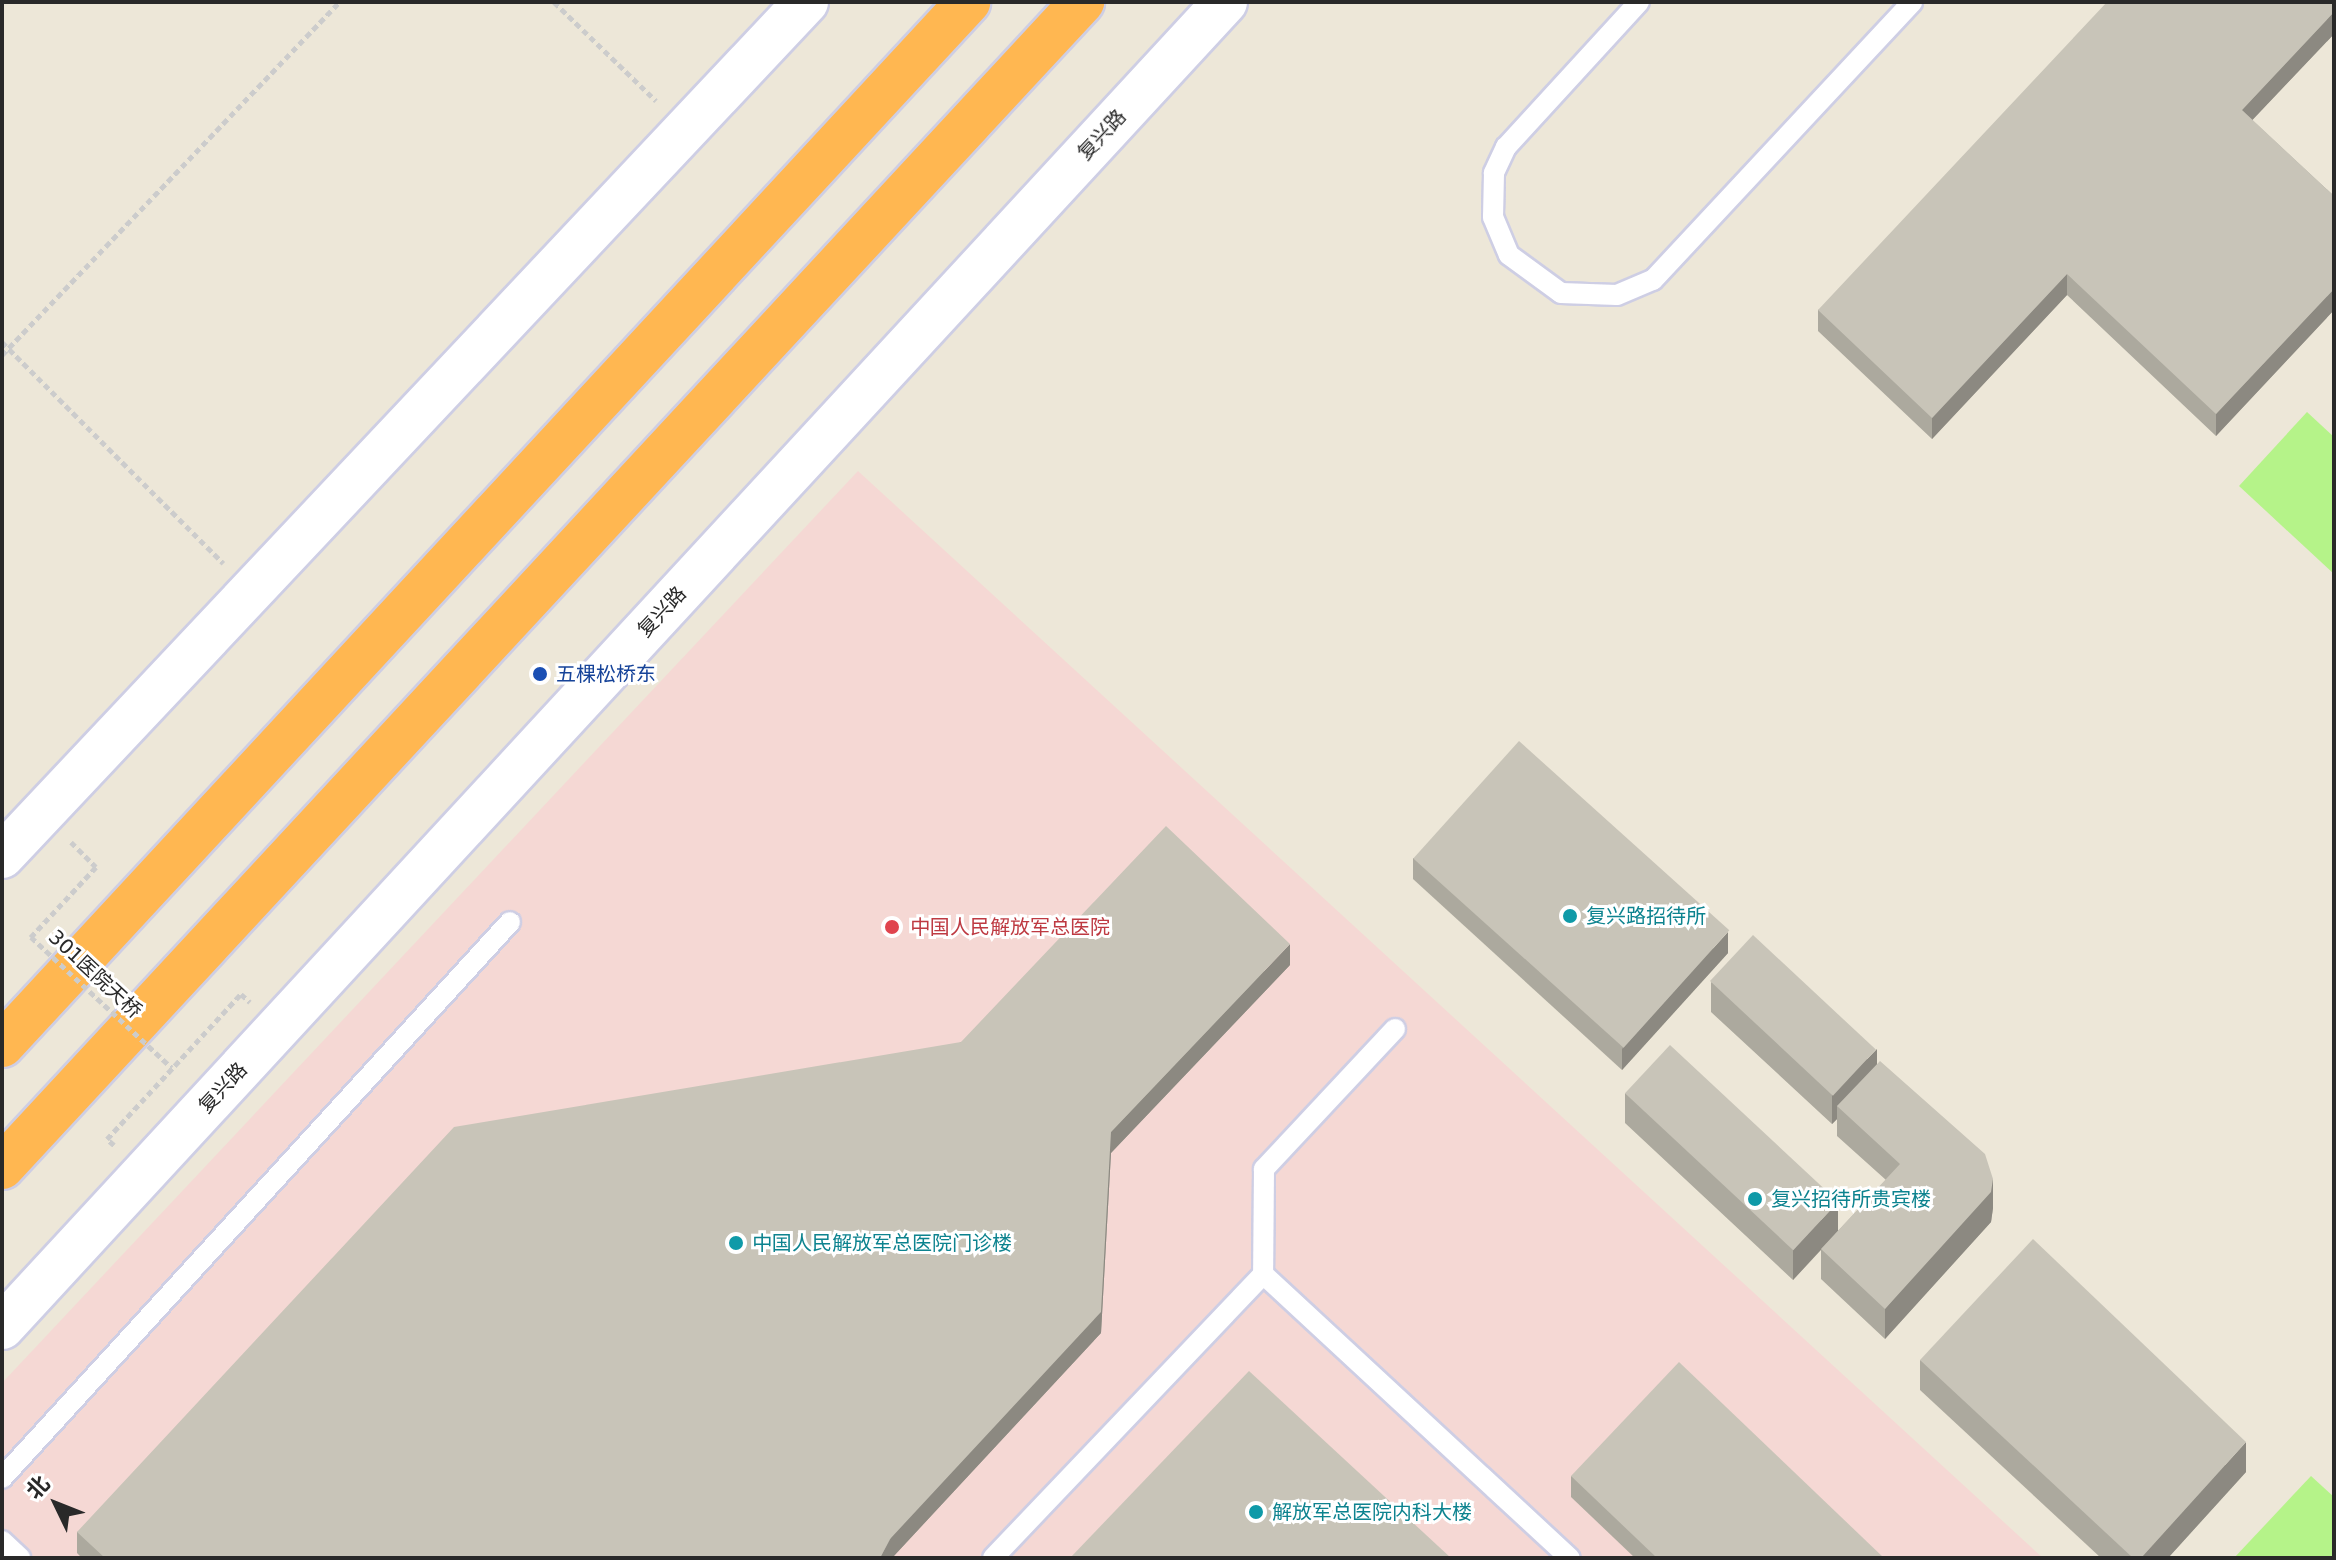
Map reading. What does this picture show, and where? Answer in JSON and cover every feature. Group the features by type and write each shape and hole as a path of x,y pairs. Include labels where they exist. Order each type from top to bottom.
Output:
{"highway":[{"path":"2,1045 968,2"},
{"path":"2,1167 1082,2"}],"street":[{"path":"2,856 806,2"},
{"name":"复兴路","path":"2,1327 1225,2"}],"lane":[{"path":"1639,2 1506,147 1494,173 1493,217 1509,255 1561,293 1617,295 1653,280 1912,2"},
{"path":"2,1478 510,922"},
{"path":"993,1558 1263,1274 1264,1169 1395,1029"},
{"path":"1263,1274 1570,1558"},
{"path":"2,1541 20,1558"}],"path":[{"path":"2,355 339,2"},
{"path":"554,2 686,130"},
{"path":"2,342 252,592"},
{"name":"301医院天桥","path":"96,867 31,937 172,1068"},
{"path":"107,1139 241,994"}],"shaded area":[{"name":"中国人民解放军总医院","path":"858,471 2043,1558 2,1558 2,1383"}],"green space":[{"path":"2307,412 2334,437 2334,574 2239,486"},
{"path":"2311,1476 2334,1497 2334,1558 2234,1558"}],"building":[{"path":"2107,2 2334,2 2334,12 2242,110 2334,196 2334,289 2216,414 2067,274 1932,418 1818,310"},
{"name":"复兴路招待所","path":"1519,741 1729,930 1624,1048 1413,858"},
{"name":"中国人民解放军总医院门诊楼","path":"1166,826 1290,944 1111,1132 1101,1312 890,1539 880,1558 105,1558 77,1532 454,1127 961,1042"},
{"path":"1753,935 1876,1050 1833,1096 1710,981"},
{"name":"复兴招待所贵宾楼","path":"1670,1045 1838,1202 1793,1250 1625,1093"},
{"path":"1880,1061 1985,1154 1993,1179 1991,1192 1885,1309 1821,1249 1900,1164 1837,1106"},
{"path":"2033,1239 2246,1442 2141,1558 2133,1558 1920,1360"},
{"path":"1679,1362 1884,1558 1657,1558 1571,1476"},
{"name":"解放军总医院内科大楼","path":"1249,1371 1451,1558 1070,1558"}],"place":[{"name":"五棵松桥东","path":"540,674"},
{"name":"复兴路招待所","path":"1570,916"},
{"name":"中国人民解放军总医院","path":"892,927"},
{"name":"复兴招待所贵宾楼","path":"1755,1199"},
{"name":"中国人民解放军总医院门诊楼","path":"736,1243"},
{"name":"解放军总医院内科大楼","path":"1256,1512"}]}
